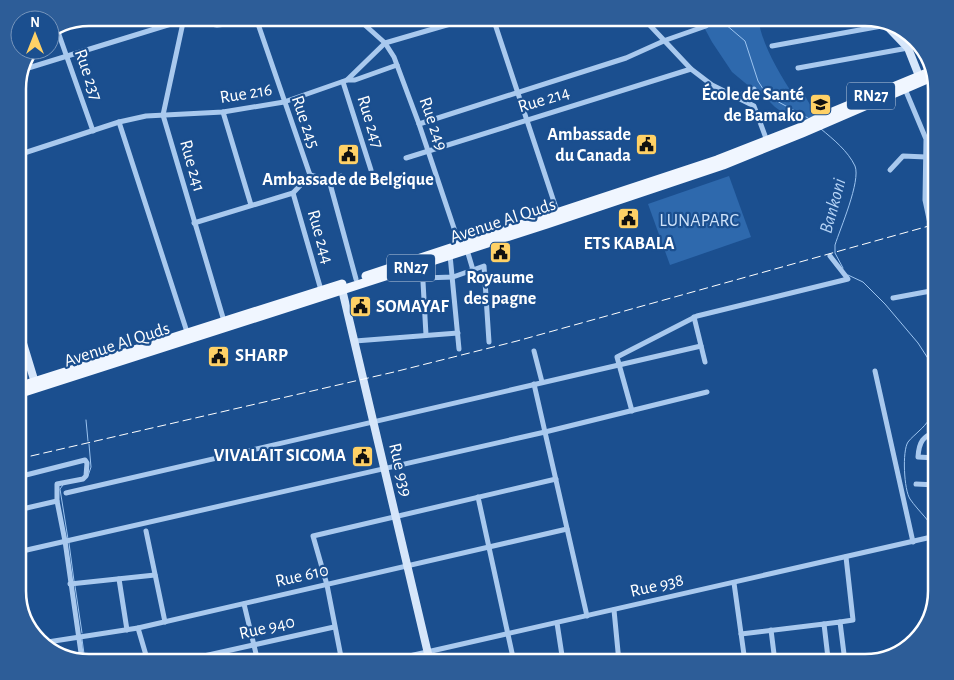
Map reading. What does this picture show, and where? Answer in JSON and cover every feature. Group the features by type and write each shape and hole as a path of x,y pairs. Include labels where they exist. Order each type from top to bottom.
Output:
{"main road":[{"path":"902,39 921,78"},
{"name":"Avenue Al Quds","path":"826,119 905,89 926,75"},
{"name":"Avenue Al Quds","path":"559,216 723,165 927,77"},
{"name":"Avenue Al Quds","path":"26,390 36,384 187,332 321,290 342,287 356,279 463,249 800,131"},
{"name":"Avenue Al Quds","path":"26,386 342,287 422,264 463,249"},
{"name":"Rue 939","path":"342,287 427,652"},
{"path":"26,352 36,384"}],"street":[{"path":"30,67 162,26"},
{"name":"Rue 241","path":"182,26 163,115 224,321"},
{"name":"Rue 245","path":"258,26 310,175"},
{"name":"Rue 249","path":"366,26 385,43 397,65 463,249 473,270"},
{"name":"Rue 216","path":"26,152 119,122 146,116 222,112 284,102 345,81 385,43 444,26"},
{"path":"496,26 559,216"},
{"path":"652,26 691,69 712,85 754,106 767,141"},
{"path":"419,124 626,58 666,40 706,26"},
{"path":"772,46 874,27"},
{"name":"Rue 237","path":"60,39 93,130"},
{"path":"798,68 908,48"},
{"path":"345,81 355,80 397,65"},
{"name":"Rue 214","path":"406,158 691,69"},
{"name":"Rue 247","path":"345,81 371,170"},
{"path":"736,97 754,89"},
{"path":"905,89 926,139 924,200 928,217"},
{"path":"222,112 250,205"},
{"path":"119,122 187,332"},
{"path":"890,170 903,156 926,157"},
{"path":"194,222 293,192 310,175 329,180 342,176"},
{"path":"329,180 356,279"},
{"name":"Rue 244","path":"293,192 321,290"},
{"path":"450,255 459,349"},
{"path":"632,411 618,357 694,317 848,279 830,256"},
{"path":"422,264 426,335"},
{"path":"423,278 452,277 484,266 490,342"},
{"path":"893,298 928,291"},
{"path":"694,317 705,362"},
{"path":"355,341 458,332"},
{"path":"66,493 701,346"},
{"path":"534,351 542,382"},
{"path":"875,371 912,542"},
{"path":"534,384 587,616"},
{"path":"26,550 545,432 706,392"},
{"path":"928,435 924,437 918,449 918,457 928,458"},
{"path":"26,475 85,460 87,463 86,476 76,481 57,484 57,501 65,541 81,653"},
{"path":"340,654 327,585 314,536 556,479"},
{"path":"916,484 928,485"},
{"path":"478,497 512,654"},
{"path":"26,508 57,501"},
{"name":"Rue 610","path":"53,642 138,628 567,529"},
{"path":"146,531 164,622"},
{"name":"Rue 938","path":"418,654 928,538"},
{"path":"741,634 854,620 846,557"},
{"path":"70,584 155,575"},
{"path":"119,579 127,630"},
{"path":"734,583 744,654"},
{"path":"244,604 256,654"},
{"path":"614,610 617,654"},
{"path":"840,622 844,654"},
{"path":"558,623 562,654"},
{"path":"824,624 828,654"},
{"name":"Rue 940","path":"213,654 334,627"},
{"path":"138,628 146,654"},
{"path":"771,630 774,654"}],"green space":[{"path":"703,26 760,26 772,59 794,96 805,96 816,115 804,120 796,115 786,115 761,93 750,87 732,72"},
{"name":"LUNAPARC","path":"729,176 751,237 670,265 648,204"}],"waterway":[{"name":"Bankoni","path":"727,26 745,41 758,81 765,92 773,99 808,118"},
{"name":"Bankoni","path":"821,129 844,150 855,166 856,173 853,193 835,245 835,253 843,268"},
{"name":"Bankoni","path":"848,275 863,282 885,304 918,343 928,358"},
{"path":"86,420 88,441"},
{"name":"Bankoni","path":"928,420 908,442 904,462 905,479 910,499 928,521"},
{"path":"88,476 91,467 89,444"},
{"path":"63,485 60,489 68,539"},
{"path":"69,543 74,581"},
{"path":"75,586 82,633"},
{"path":"82,639 84,654"}],"railway":[{"path":"26,457 394,372 517,341 928,226"}],"place":[{"name":"École de Santé de Bamako","path":"820,105"},
{"name":"Ambassade du Canada","path":"647,145"},
{"name":"Ambassade de Belgique","path":"348,155"},
{"name":"ETS KABALA","path":"629,219"},
{"name":"Royaume des pagne","path":"500,253"},
{"name":"SOMAYAF","path":"360,307"},
{"name":"SHARP","path":"219,356"},
{"name":"VIVALAIT SICOMA","path":"362,456"}]}
